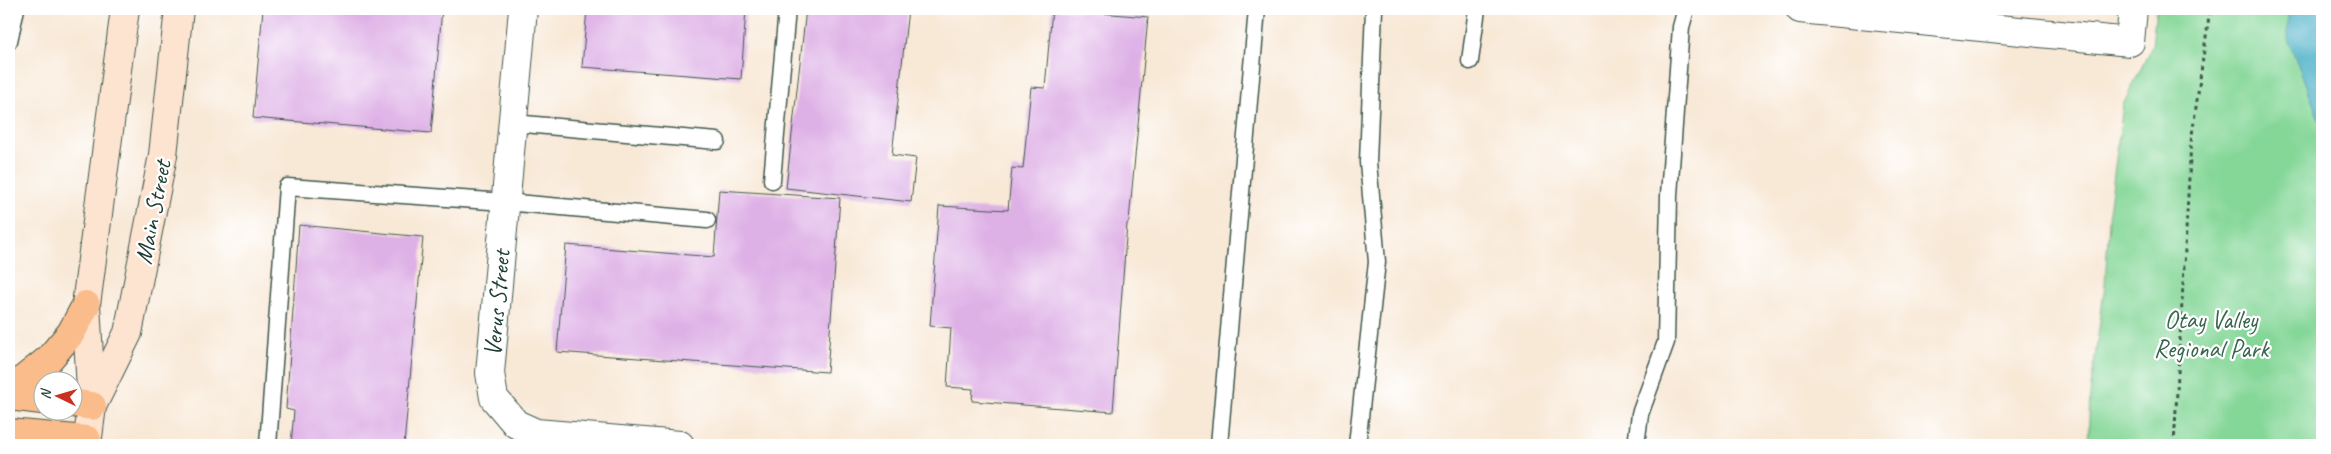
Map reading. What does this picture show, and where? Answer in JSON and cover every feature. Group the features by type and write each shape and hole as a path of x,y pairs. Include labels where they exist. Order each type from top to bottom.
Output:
{"highway":[{"path":"9,391 49,359 71,333 86,305"},
{"path":"9,396 32,399"},
{"path":"9,433 87,443"}],"main road":[{"name":"Main Street","path":"87,443 82,404 86,305 125,9"},
{"name":"Main Street","path":"82,404 128,333 163,155 179,9"}],"street":[{"name":"Verus Street","path":"523,9 490,373 494,398 516,424 536,432 680,445"},
{"path":"1800,9 1903,14 2130,42 2133,9"}],"lane":[{"path":"9,41 16,9"},
{"path":"772,180 786,9"},
{"path":"1219,445 1257,9"},
{"path":"1358,445 1377,262 1368,162 1374,9"},
{"path":"1470,61 1477,9"},
{"path":"1636,445 1640,414 1666,342 1669,195 1681,27 1686,9"},
{"path":"513,123 717,140"},
{"path":"268,445 288,187 505,202 707,220"}],"path":[{"path":"2174,445 2191,142 2210,9"}],"green space":[{"name":"Otay Valley Regional Park","path":"2156,9 2322,9 2322,445 2088,445 2090,394 2105,285 2110,204 2123,105 2152,46"}],"water":[{"path":"2288,9 2322,9 2322,127 2288,39"}],"building":[{"path":"263,9 442,9 431,133 253,118"},
{"path":"587,9 746,9 741,79 582,67"},
{"path":"806,9 908,9 892,155 916,158 911,202 786,188"},
{"path":"1052,9 1148,17 1129,221 1127,224 1113,412 972,401 973,389 947,387 951,328 930,326 939,206 1008,210 1012,168 1023,169 1031,87 1045,88"},
{"path":"719,190 840,198 827,372 557,352 566,245 714,257"},
{"path":"299,225 423,237 404,445 291,445 294,411 286,409"}]}
